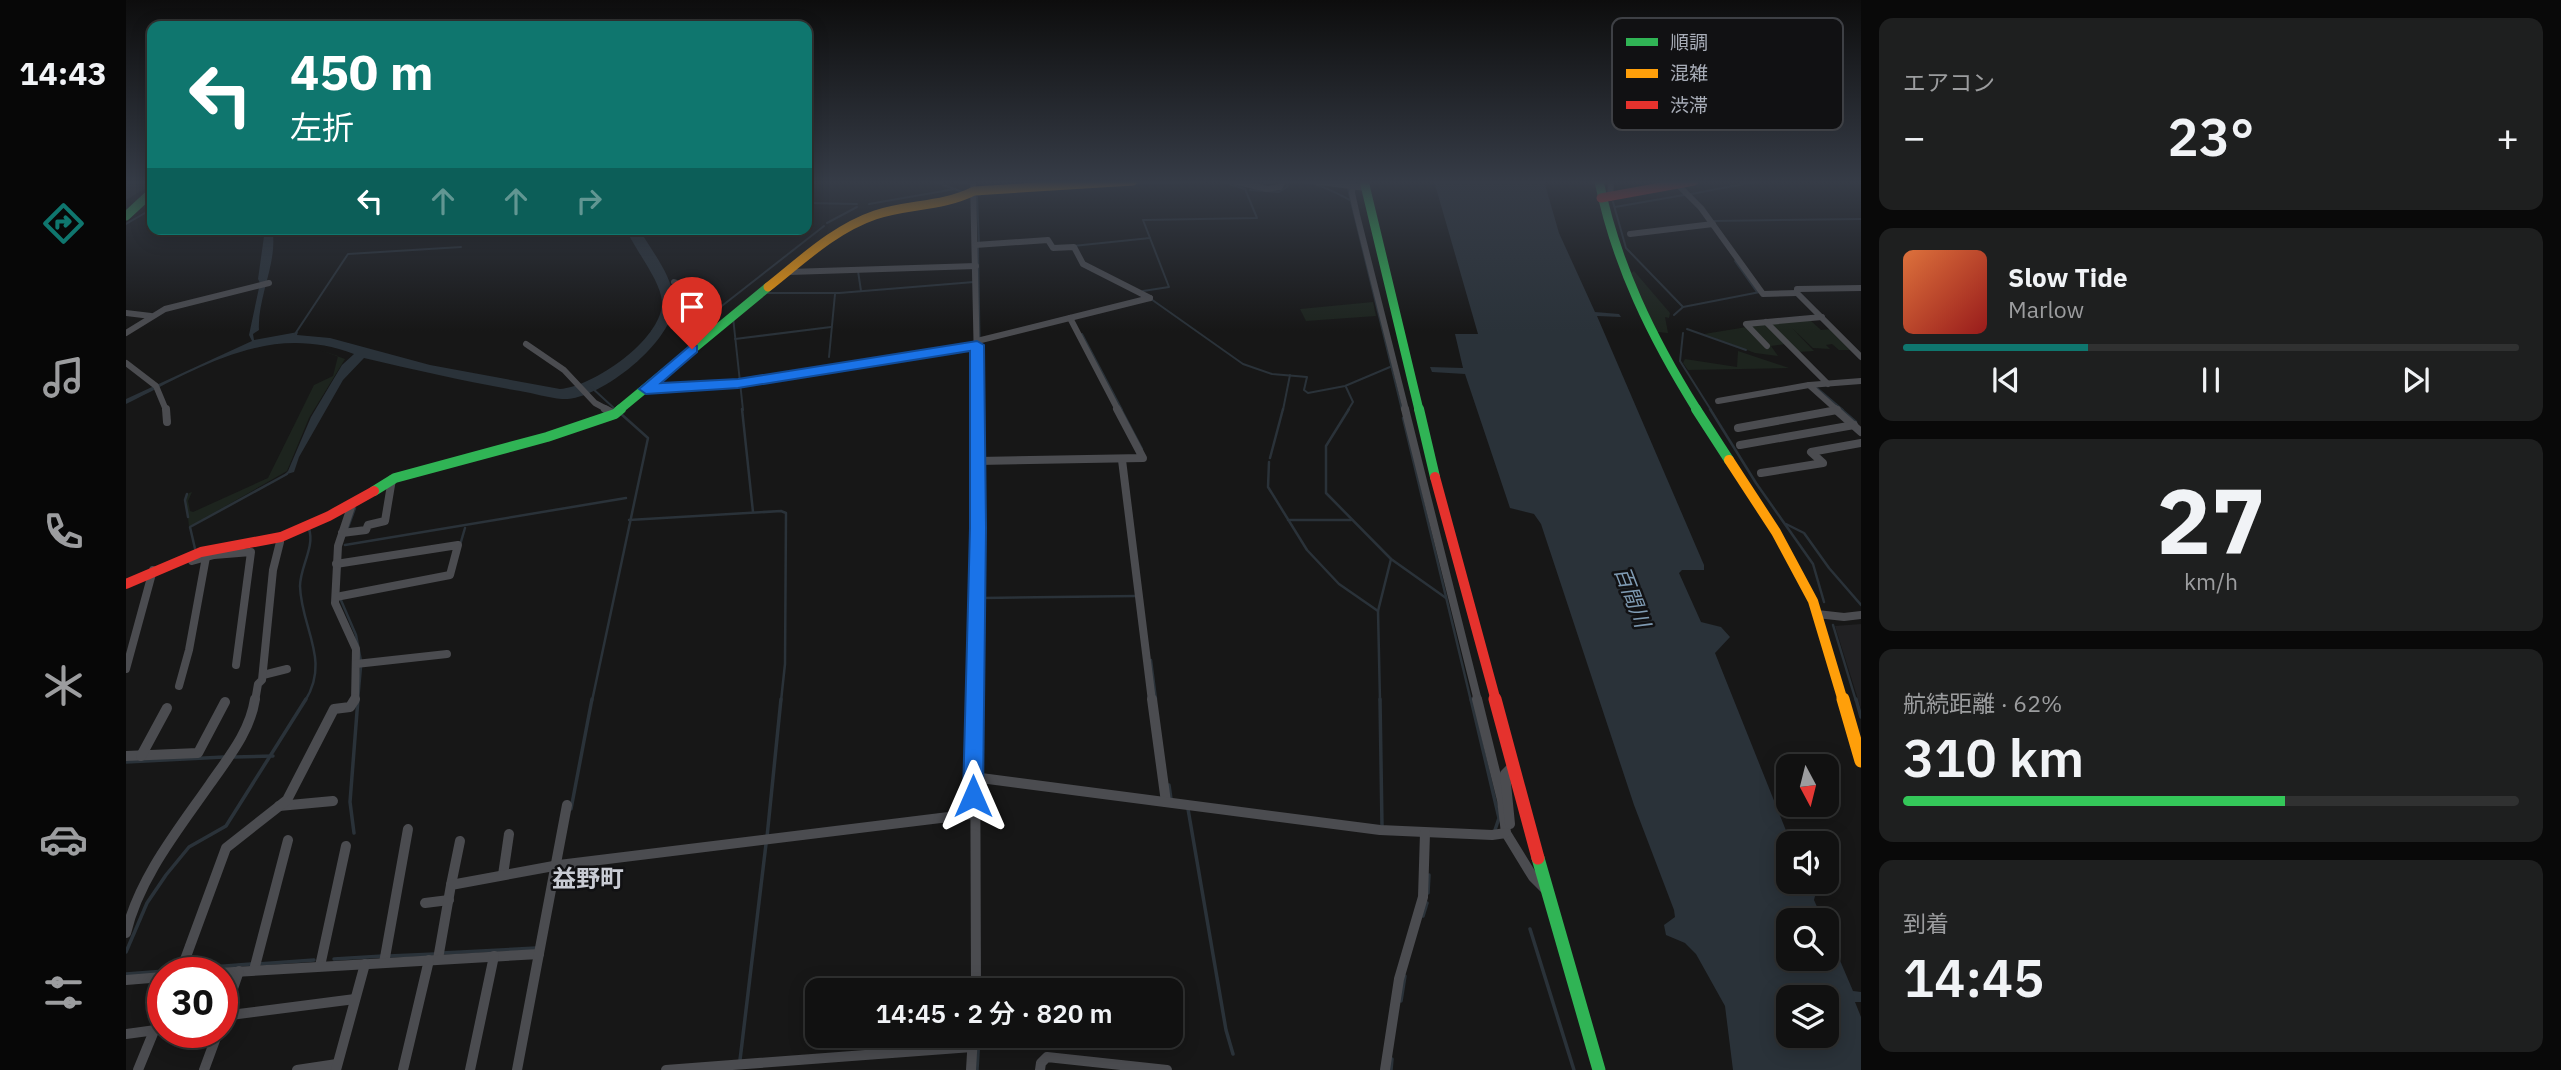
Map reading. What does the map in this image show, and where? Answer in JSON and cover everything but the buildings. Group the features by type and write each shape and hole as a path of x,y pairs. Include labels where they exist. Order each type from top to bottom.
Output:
{"street":[{"path":"188,557 191,561 253,548 280,539 352,504 392,479 559,433 617,412 715,327 839,231"},
{"path":"975,231 979,342 976,777 973,814 976,978"},
{"path":"1361,231 1506,820 1499,834"},
{"path":"1371,231 1545,889 1599,1070"},
{"path":"1612,231 1618,259 1654,335 1806,585 1861,761"},
{"path":"1630,234 1658,231"},
{"path":"1715,231 1761,292 1861,288"},
{"path":"646,389 739,384 979,342 1150,298 1083,264 1074,247 1053,248 1048,240 975,245"},
{"path":"787,272 976,266"},
{"path":"674,282 686,286 693,305 715,327"},
{"path":"126,333 151,316 172,307 269,283"},
{"path":"1797,292 1861,357"},
{"path":"126,313 151,316"},
{"path":"1767,346 1746,324 1822,317"},
{"path":"978,461 1143,458 1070,318"},
{"path":"1766,322 1827,382"},
{"path":"526,344 558,365 587,395 617,412"},
{"path":"126,363 154,381 161,391 167,422"},
{"path":"1718,401 1827,382 1861,382"},
{"path":"1852,382 1861,391"},
{"path":"1809,385 1861,432"},
{"path":"1738,428 1837,411"},
{"path":"1740,445 1854,425"},
{"path":"1761,474 1823,463 1811,452 1861,443"},
{"path":"1122,460 1136,570 1134,574 1166,802"},
{"path":"342,533 366,530 368,525 385,522 392,479"},
{"path":"186,957 226,848 287,800 334,709 349,707 355,703 360,664 338,609 336,597 336,564 342,533 352,504"},
{"path":"126,933 132,907 141,887 231,757 253,714 262,675 273,570 280,539"},
{"path":"336,564 458,545 450,575 336,597"},
{"path":"126,583 153,570 218,548 253,548"},
{"path":"236,665 253,548"},
{"path":"179,685 189,650 206,557"},
{"path":"126,669 153,570"},
{"path":"1817,614 1835,617 1861,615"},
{"path":"360,664 447,654"},
{"path":"262,675 287,669"},
{"path":"126,757 198,753 225,702"},
{"path":"141,756 167,708"},
{"path":"1499,834 1511,822 1505,774 1512,767"},
{"path":"976,777 1380,831 1499,834 1516,844 1534,881 1545,889"},
{"path":"279,806 333,801"},
{"path":"517,1070 559,865 567,805"},
{"path":"451,885 559,865 973,814"},
{"path":"384,958 408,829"},
{"path":"1385,1070 1399,979 1423,897 1425,833"},
{"path":"503,875 509,834"},
{"path":"255,967 288,840"},
{"path":"403,1070 436,957 460,841"},
{"path":"320,966 346,846"},
{"path":"425,903 449,900"},
{"path":"238,974 239,971 255,967 365,964 384,958 539,954"},
{"path":"470,1070 494,956"},
{"path":"297,1070 337,1067 365,964"},
{"path":"126,980 147,978"},
{"path":"238,1016 355,999"},
{"path":"126,1034 147,1031"},
{"path":"138,1070 149,1048"},
{"path":"204,1070 212,1048"},
{"path":"666,1070 738,1067 916,1048"},
{"path":"971,1070 972,1048"},
{"path":"1040,1070 1041,1063 1047,1056 1167,1070"}],"shaded area":[{"path":"1634,271 1670,313 1669,318 1665,317 1668,333 1657,332 1629,274"},
{"path":"1373,302 1376,316 1306,321 1300,309"},
{"path":"1810,320 1821,330 1831,329 1851,350 1839,350 1832,344 1826,345 1830,349 1813,348 1792,328 1814,351 1798,352 1771,324"},
{"path":"1765,324 1786,344 1771,346 1778,356 1755,353 1704,334"},
{"path":"1738,351 1789,368 1688,370 1683,363 1685,359 1737,367"},
{"path":"338,356 345,359 309,418 287,471 189,527 186,499 189,493 192,492 188,501 190,511 193,512 268,478 314,385 333,376"},
{"path":"1861,624 1861,709 1835,626"}],"water":[{"name":"百間川","path":"1448,231 1558,231 1595,312 1619,314 1621,317 1597,316 1704,565 1704,570 1682,570 1679,573 1701,622 1721,627 1730,637 1715,653 1776,806 1776,817 1781,817 1786,831 1776,831 1776,894 1816,894 1814,900 1818,908 1776,908 1776,971 1839,971 1839,958 1853,991 1861,992 1861,1002 1855,1002 1861,1017 1861,1070 1733,1070 1725,1006 1696,954 1685,943 1666,935 1664,925 1675,917 1674,910 1634,805 1541,524 1534,514 1510,508 1465,374 1432,372 1430,367 1463,368 1455,334 1478,334"},
{"path":"264,235 272,235 273,253 261,305 259,330 253,334 254,340 298,332 297,335 330,338 430,365 560,389 590,380 624,359 651,331 659,316 661,294 629,235 643,235 665,272 674,300 672,316 663,333 633,366 614,380 577,397 552,398 364,358 343,380 299,457 294,472 284,475 311,417 342,365 354,354 323,345 293,343 264,346 209,363 126,404 126,399 252,341 249,335 260,283 258,279"}],"waterway":[{"path":"715,324 709,316 818,231"},
{"path":"978,231 979,244"},
{"path":"1147,231 1150,238"},
{"path":"1358,231 1402,410"},
{"path":"1621,231 1626,248 1683,307"},
{"path":"1073,246 1150,238"},
{"path":"1143,291 1169,287 1150,238"},
{"path":"295,334 348,254 461,247"},
{"path":"978,247 980,365"},
{"path":"1735,261 1757,292"},
{"path":"858,271 861,291"},
{"path":"768,293 839,293 974,282"},
{"path":"1683,307 1760,292"},
{"path":"829,357 835,294"},
{"path":"1151,299 1243,364 1272,374 1290,376"},
{"path":"1674,315 1683,307"},
{"path":"733,317 735,339"},
{"path":"735,339 831,327"},
{"path":"1687,329 1746,350"},
{"path":"1683,333 1680,361 1711,410"},
{"path":"1082,334 1122,410"},
{"path":"735,339 743,410"},
{"path":"1290,376 1307,377 1304,390 1308,393 1345,386 1390,367"},
{"path":"1283,410 1290,376"},
{"path":"591,387 615,409"},
{"path":"1346,387 1353,402 1348,410"},
{"path":"1817,388 1843,410"},
{"path":"742,409 753,512"},
{"path":"1121,409 1142,449"},
{"path":"1270,458 1283,409"},
{"path":"1349,409 1326,446 1326,493 1391,559"},
{"path":"1710,409 1756,483 1813,564 1824,602"},
{"path":"1841,409 1856,422"},
{"path":"620,413 648,438 631,520"},
{"path":"1403,418 1471,701"},
{"path":"1269,462 1268,487 1288,520"},
{"path":"196,553 190,527 287,474"},
{"path":"979,697 981,490"},
{"path":"187,494 185,500 188,517"},
{"path":"345,545 626,498"},
{"path":"347,530 355,508"},
{"path":"631,520 781,511 786,513 785,664 781,701"},
{"path":"592,701 631,520"},
{"path":"1288,520 1351,520"},
{"path":"1288,520 1307,550 1339,584 1378,611"},
{"path":"1786,524 1804,533 1829,568 1861,605"},
{"path":"460,545 465,528"},
{"path":"306,699 315,672 313,644 300,586 309,550 309,529"},
{"path":"1378,611 1391,559"},
{"path":"1391,559 1446,598"},
{"path":"982,598 1136,596"},
{"path":"340,598 356,635 361,661"},
{"path":"1378,611 1380,701"},
{"path":"1833,625 1856,701"},
{"path":"1151,660 1156,699"},
{"path":"358,701 361,667"},
{"path":"270,756 306,699"},
{"path":"354,833 350,802 358,699"},
{"path":"571,809 592,699"},
{"path":"767,837 781,699"},
{"path":"1380,699 1382,826"},
{"path":"1471,699 1499,818 1495,830"},
{"path":"1856,699 1861,717"},
{"path":"126,952 147,903 166,875 189,847 226,826 270,756"},
{"path":"234,757 270,756"},
{"path":"126,762 224,757"},
{"path":"1169,785 1171,799"},
{"path":"1188,809 1226,1030 1233,1054"},
{"path":"740,1060 766,844"},
{"path":"1428,893 1429,875"},
{"path":"1423,916 1427,903"},
{"path":"1530,929 1574,1070"},
{"path":"442,953 536,948"},
{"path":"389,956 435,954"},
{"path":"334,959 383,956"},
{"path":"258,964 314,960"},
{"path":"238,965 251,964"},
{"path":"126,974 147,972"},
{"path":"1401,1001 1405,976"},
{"path":"977,1070 978,1048"},
{"path":"1391,1070 1392,1059"}],"traffic: fast":[{"path":"1376,231 1435,477"},
{"path":"1610,231 1635,297 1649,325 1679,380 1729,460"},
{"path":"374,491 395,478 547,437 615,414 768,287"},
{"path":"1538,858 1599,1070"}],"traffic: slow":[{"path":"768,287 843,231"},
{"path":"1729,460 1776,532 1813,601 1861,761"}],"traffic: jam":[{"path":"1435,477 1538,858"},
{"path":"126,584 201,552 281,537 329,516 374,491"}],"district":[{"name":"益野町","path":"588,879"}],"route":[{"path":"692,349 646,389 738,384 977,345 978,528 973,796"}]}
